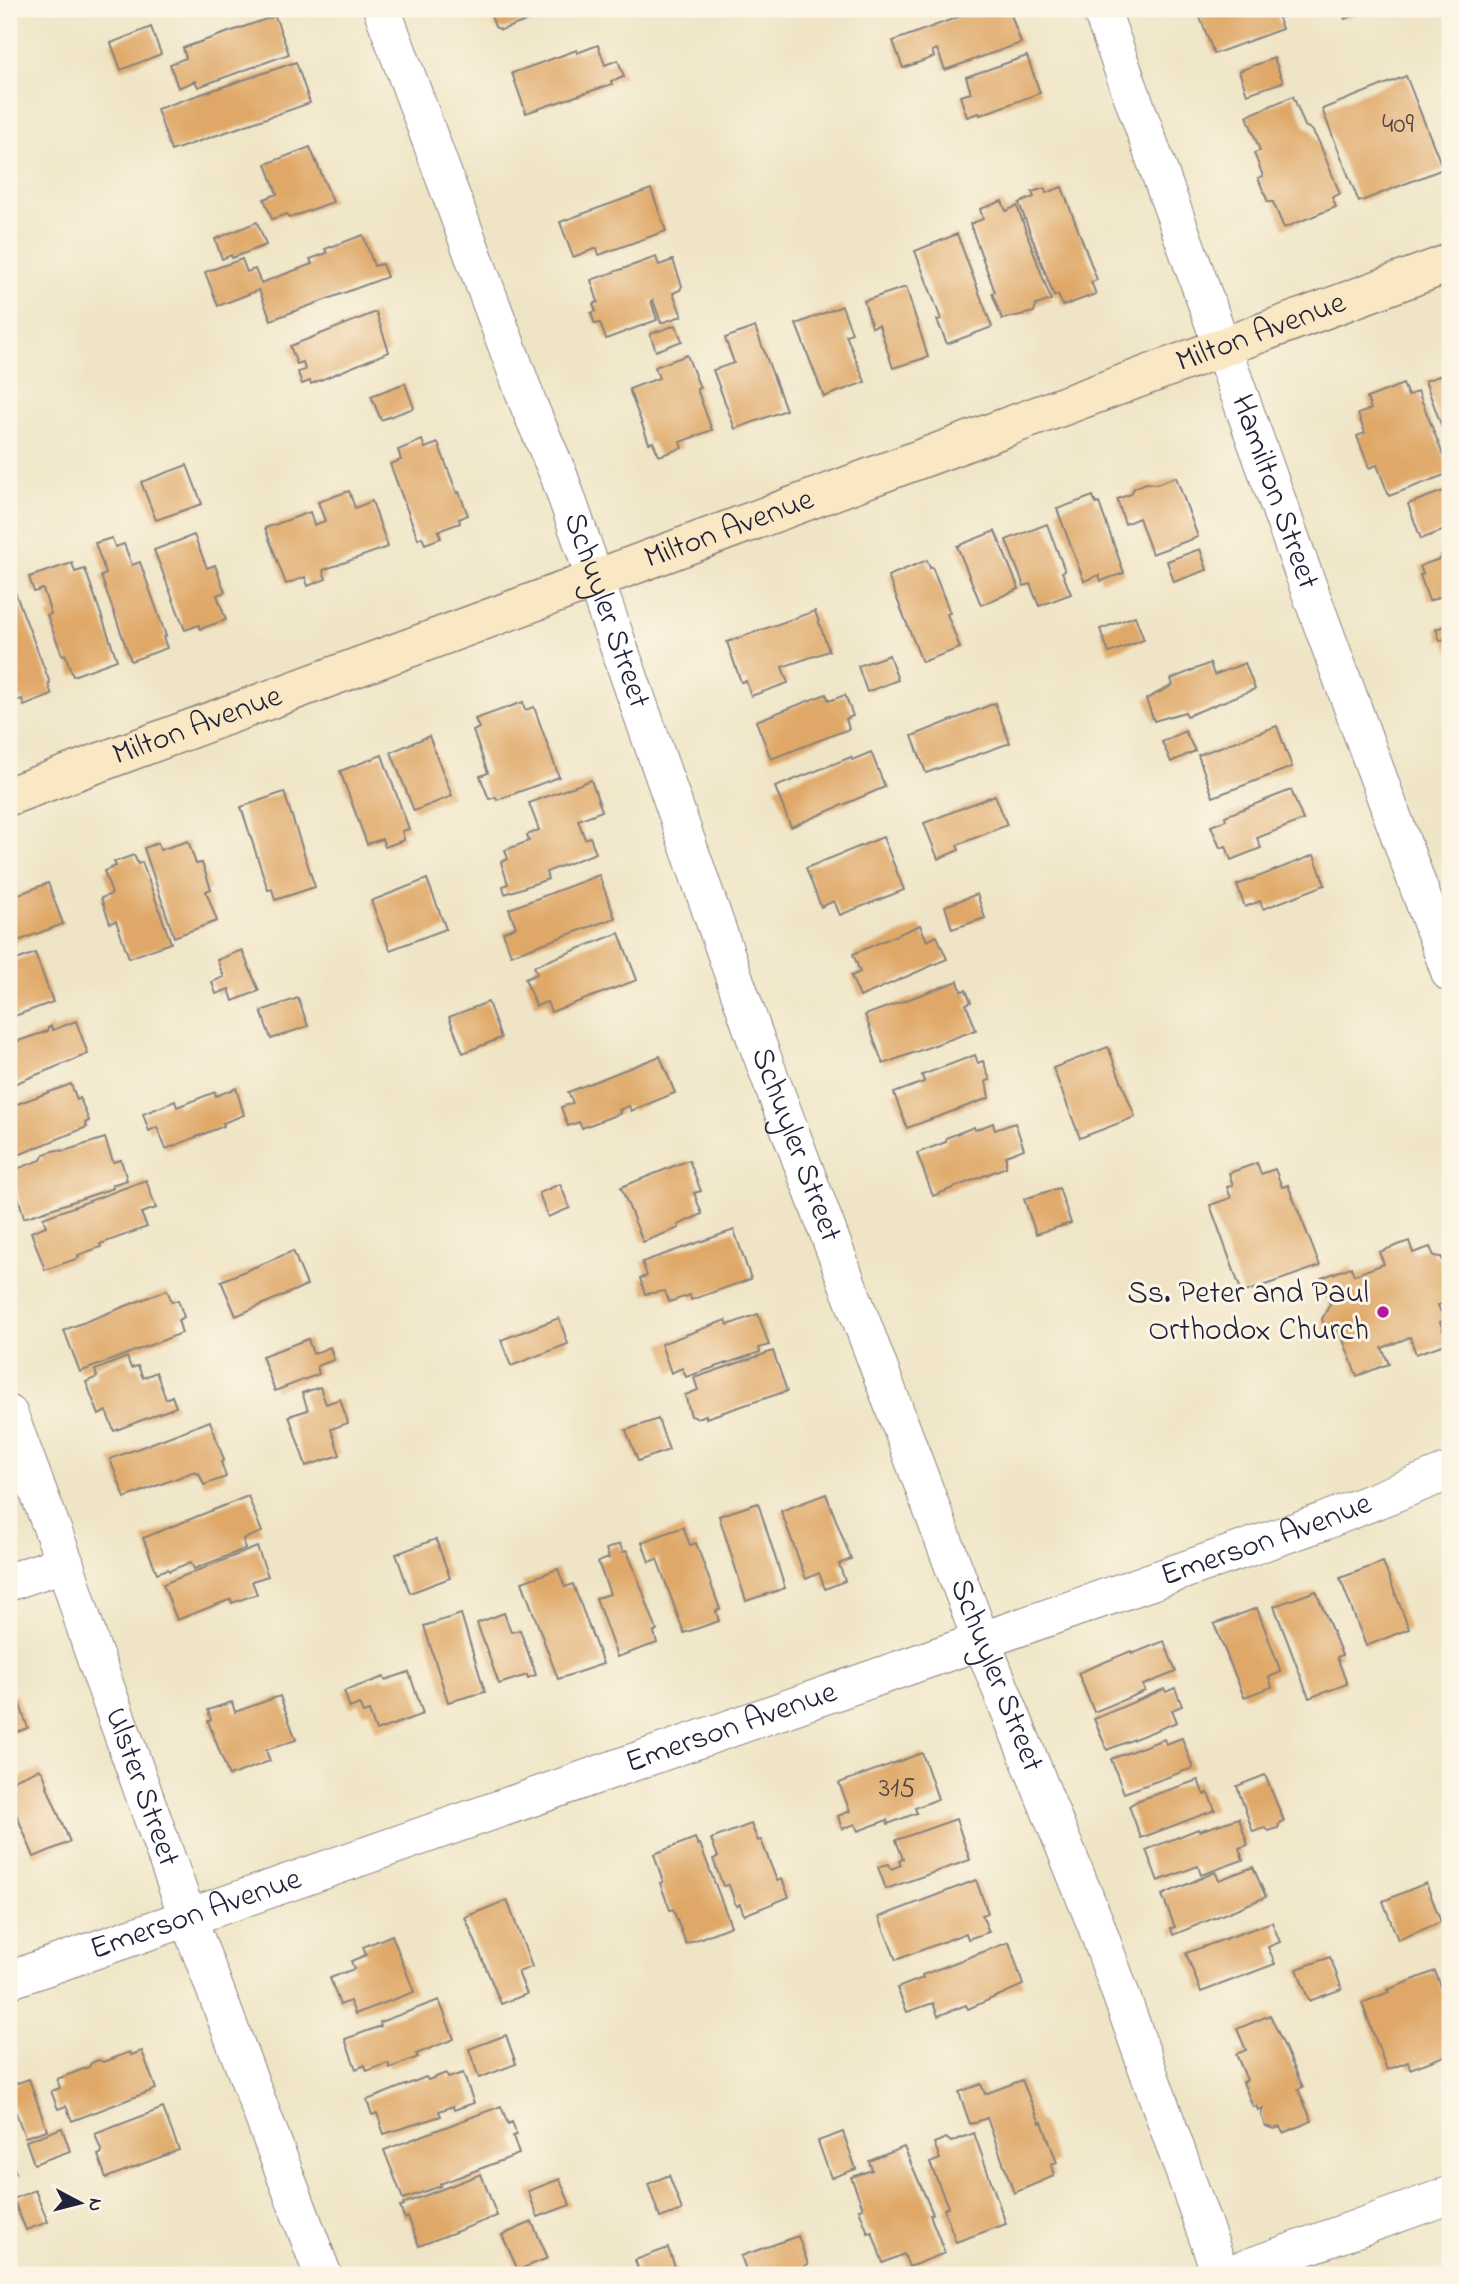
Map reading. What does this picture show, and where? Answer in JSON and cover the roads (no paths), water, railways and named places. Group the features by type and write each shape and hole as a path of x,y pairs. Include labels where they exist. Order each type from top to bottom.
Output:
{"street":[{"name":"Schuyler Street","path":"382,9 529,406 559,476 756,1040 981,1640 1096,1925 1221,2275"},
{"name":"Hamilton Street","path":"1101,9 1450,973"},
{"name":"Milton Avenue","path":"9,796 1450,263"},
{"name":"Ulster Street","path":"9,1413 65,1563 90,1643 188,1918 323,2275"},
{"name":"Emerson Avenue","path":"9,1980 1322,1521 1450,1471"},
{"path":"9,1582 65,1563"},
{"path":"1227,2275 1450,2195"}],"place":[{"name":"Ss. Peter and Paul Orthodox Church","path":"1383,1312"}]}
